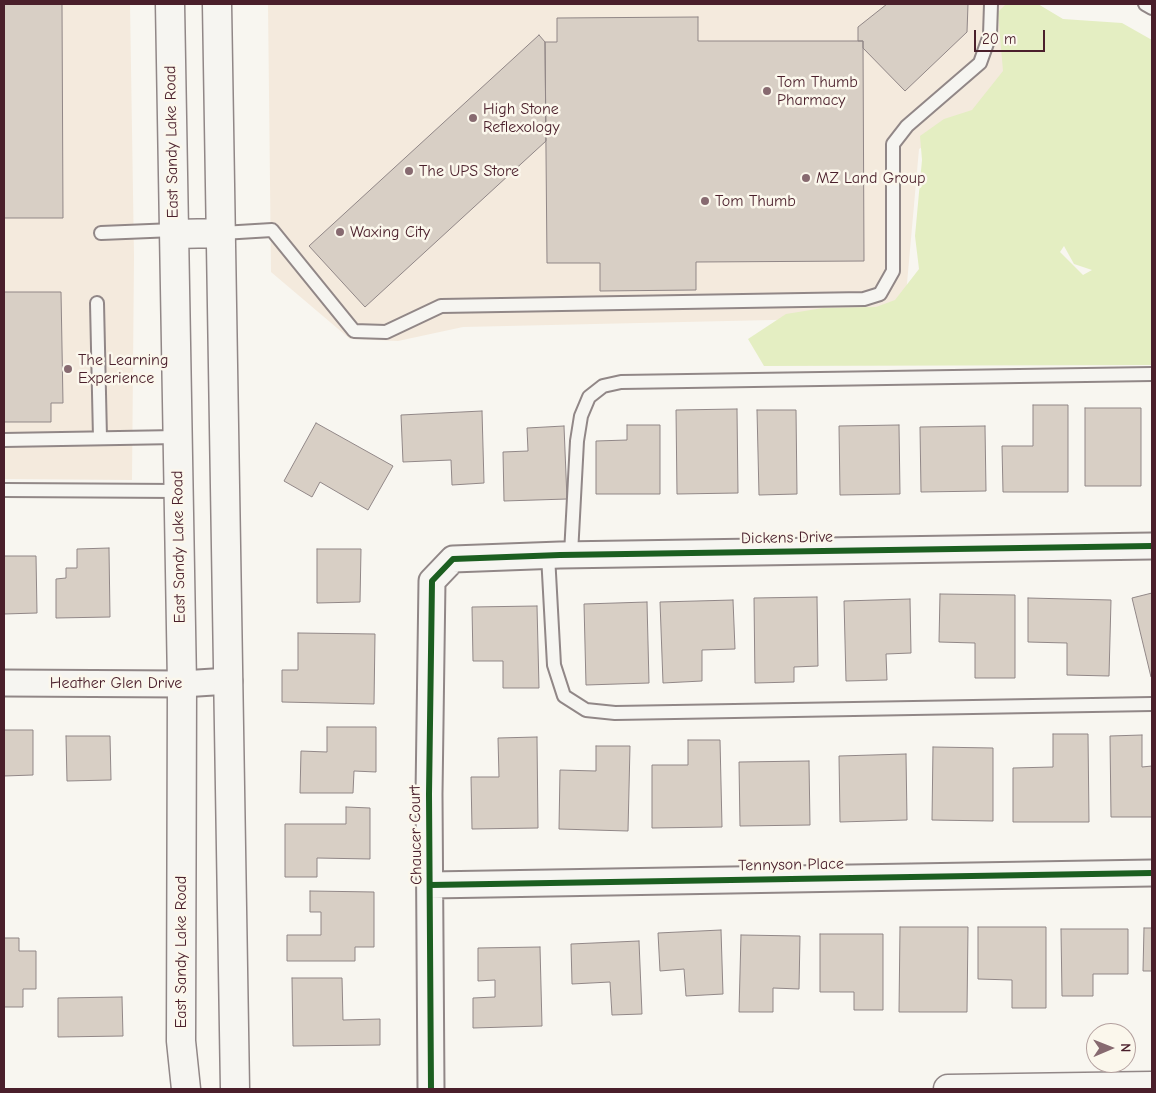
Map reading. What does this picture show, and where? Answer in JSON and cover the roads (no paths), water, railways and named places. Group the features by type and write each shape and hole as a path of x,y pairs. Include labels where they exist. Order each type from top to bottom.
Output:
{"main road":[{"name":"East Sandy Lake Road","path":"170,4 182,684 181,1041 186,1089"},
{"path":"199,4 202,40 218,68"},
{"path":"217,4 235,1089"},
{"path":"174,232 222,232"},
{"path":"948,1089 1152,1086"}],"street":[{"name":"Dickens Drive","path":"432,581 453,559 560,555 1152,546"},
{"name":"Chaucer Court","path":"431,1089 432,581"},
{"name":"Heather Glen Drive","path":"4,683 182,684 229,681"},
{"name":"Tennyson Place","path":"430,885 1152,873"}],"lane":[{"path":"222,232 272,230 354,331 386,332 440,306 864,299 880,294 893,272 894,144 907,126 980,63 990,35 991,4"},
{"path":"1145,4 1152,8"},
{"path":"101,233 174,232"},
{"path":"98,303 100,438"},
{"path":"1152,374 621,382 603,386 589,397 581,416 560,555 554,665 564,696 586,710 615,713 1152,704"},
{"path":"4,440 177,437"},
{"path":"4,490 178,491"}],"place":[{"name":"Tom Thumb Pharmacy","path":"767,91"},
{"name":"High Stone Reflexology","path":"473,118"},
{"name":"The UPS Store","path":"409,171"},
{"name":"MZ Land Group","path":"806,178"},
{"name":"Tom Thumb","path":"705,201"},
{"name":"Waxing City","path":"340,232"},
{"name":"The Learning Experience","path":"68,369"}]}
